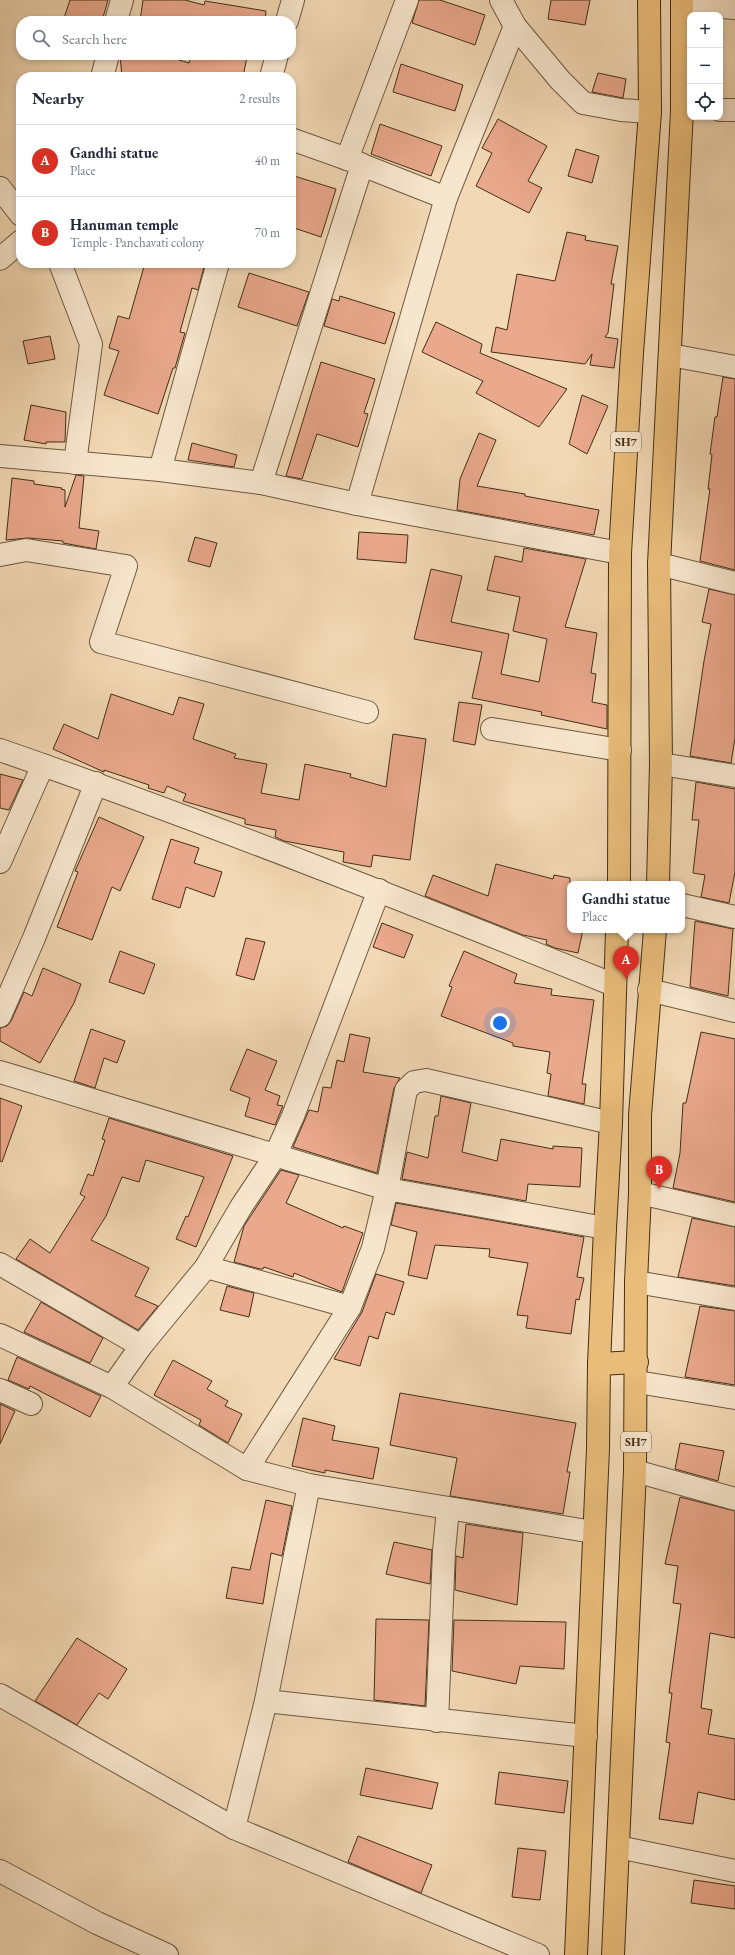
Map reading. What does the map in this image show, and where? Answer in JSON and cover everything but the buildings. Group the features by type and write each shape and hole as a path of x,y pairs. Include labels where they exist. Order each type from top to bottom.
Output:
{"main road":[{"name":"SH7","path":"619,881 620,554 632,353 650,112 649,0"},
{"path":"658,881 661,764 659,564 670,355 686,111 682,2"},
{"path":"576,1955 593,1532 598,1449 599,1364 604,1228 611,1123 614,985 617,933"},
{"name":"SH7","path":"614,1955 635,1471 637,1372 636,1282 640,1193 640,1115 655,933"},
{"path":"599,1364 637,1372"}],"street":[{"path":"117,16 122,0"},
{"path":"288,16 293,0"},
{"path":"261,483 355,162 407,0"},
{"path":"501,0 516,26 560,80 583,103 621,110 650,112"},
{"path":"682,2 735,8"},
{"path":"357,504 446,198 516,26"},
{"path":"103,72 107,60"},
{"path":"272,72 276,60"},
{"path":"723,110 735,110"},
{"path":"296,141 355,162 446,198"},
{"path":"0,188 16,209"},
{"path":"0,258 16,246"},
{"path":"62,268 91,344 75,463"},
{"path":"160,470 217,268"},
{"path":"670,355 735,367"},
{"path":"0,456 160,470 261,483 357,504 620,554"},
{"path":"0,555 26,550 126,566 101,642 367,712"},
{"path":"659,564 735,583"},
{"path":"492,729 620,750"},
{"path":"0,750 96,783 379,890 614,985"},
{"path":"661,764 735,776"},
{"path":"0,862 43,765"},
{"path":"0,1016 34,938 96,783"},
{"path":"112,1387 141,1346 206,1267 241,1207 275,1156 293,1116 379,890"},
{"path":"685,906 735,918"},
{"path":"649,990 735,1011"},
{"path":"0,1072 387,1189 604,1228"},
{"path":"247,1469 350,1307 373,1248 387,1189 406,1090 414,1082 426,1080 611,1123"},
{"path":"640,1193 735,1215"},
{"path":"0,1264 141,1346"},
{"path":"206,1267 350,1307"},
{"path":"636,1282 735,1298"},
{"path":"0,1334 112,1387 247,1469 309,1485 593,1532"},
{"path":"637,1372 735,1398"},
{"path":"0,1390 31,1404"},
{"path":"635,1471 735,1499"},
{"path":"234,1828 266,1701 309,1485"},
{"path":"437,1720 444,1551 448,1509"},
{"path":"0,1695 234,1828 538,1955"},
{"path":"266,1701 586,1736"},
{"path":"618,1847 735,1871"},
{"path":"0,1871 97,1924 167,1955"}],"place":[{"name":"Gandhi statue","path":"626,979"},
{"name":"Hanuman temple","path":"659,1189"}]}
